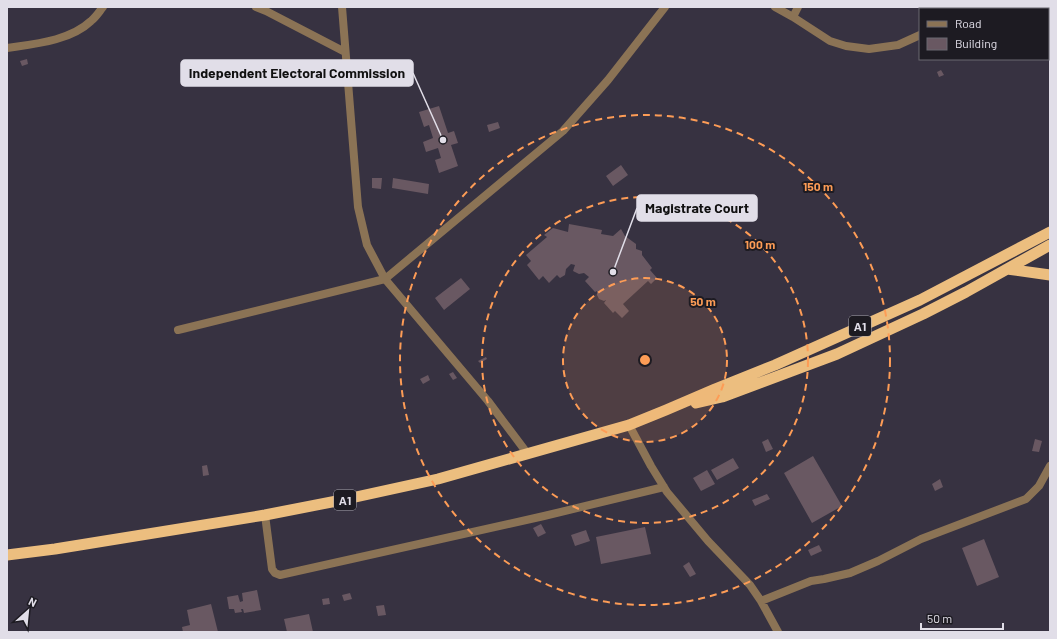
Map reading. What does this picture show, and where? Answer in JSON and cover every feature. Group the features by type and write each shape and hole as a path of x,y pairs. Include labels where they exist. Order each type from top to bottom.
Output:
{"highway":[{"name":"A1","path":"7,555 56,549 265,515 342,500 438,479 629,425 775,365 920,300 1050,232"},
{"name":"A1","path":"666,410 722,397 837,354 924,314 1050,245"},
{"path":"1007,269 1050,275"}],"street":[{"path":"7,48 55,40 80,30 92,21 103,7"},
{"path":"256,7 269,9 345,52"},
{"path":"342,7 358,207 367,245 385,279 488,401 527,453"},
{"path":"178,330 385,279 562,131 608,80 665,7"},
{"path":"775,7 830,41 846,46 869,49 898,45 919,35"},
{"path":"793,17 798,7"},
{"path":"629,425 664,487 708,541 750,585 761,600 778,632"},
{"path":"761,600 811,581 850,573 878,561 921,539 1026,499 1039,486 1050,466"},
{"path":"265,515 272,569 275,573 280,574 544,516 664,487"}],"building":[{"path":"27,59 28,64 22,66 20,61"},
{"path":"941,70 944,75 939,77 937,72"},
{"path":"439,106 448,133 454,131 458,143 451,145 458,166 439,173 435,160 441,158 438,148 426,152 423,142 433,138 429,125 424,127 419,112"},
{"path":"498,122 500,128 489,132 487,125"},
{"path":"621,165 628,175 613,186 606,176"},
{"path":"372,178 382,178 381,189 372,188"},
{"path":"393,178 429,184 428,194 392,188"},
{"path":"569,224 602,230 601,234 613,236 621,229 625,236 636,244 636,249 642,251 642,255 652,268 650,270 657,278 651,284 648,281 623,304 629,311 622,318 615,311 613,313 604,303 606,300 604,301 599,299 597,291 595,292 585,281 589,277 584,273 579,274 573,271 575,265 571,264 566,269 565,275 560,278 557,275 549,283 543,276 539,280 527,265 531,261 526,255 547,237 544,235 553,228 568,232"},
{"path":"461,278 470,289 444,310 435,298"},
{"path":"486,357 487,359 480,363 478,361"},
{"path":"453,372 457,378 453,380 449,374"},
{"path":"428,375 430,380 423,384 420,379"},
{"path":"768,439 773,449 766,452 762,442"},
{"path":"1035,439 1042,441 1039,452 1032,451"},
{"path":"813,456 842,506 812,523 784,473"},
{"path":"733,458 739,468 717,480 711,470"},
{"path":"207,465 209,475 203,476 202,466"},
{"path":"707,470 715,484 701,491 693,478"},
{"path":"940,479 943,487 935,491 932,484"},
{"path":"767,494 770,499 755,506 752,500"},
{"path":"541,524 546,533 538,537 533,528"},
{"path":"645,527 651,554 601,564 596,537"},
{"path":"586,530 590,541 575,546 571,535"},
{"path":"984,539 999,577 977,586 962,548"},
{"path":"819,545 822,551 811,556 808,550"},
{"path":"689,562 696,574 690,577 683,566"},
{"path":"257,590 261,610 244,613 243,609 241,609 242,612 235,613 234,609 229,609 227,597 238,595 240,602 243,601 242,593"},
{"path":"350,593 352,599 344,601 342,595"},
{"path":"329,598 330,604 323,605 322,599"},
{"path":"211,604 218,632 183,632 182,627 190,625 187,610"},
{"path":"384,605 386,615 378,616 376,606"},
{"path":"309,614 313,632 287,632 284,619"}],"place":[{"name":"Independent Electoral Commission","path":"443,140"},
{"name":"Magistrate Court","path":"613,272"}]}
